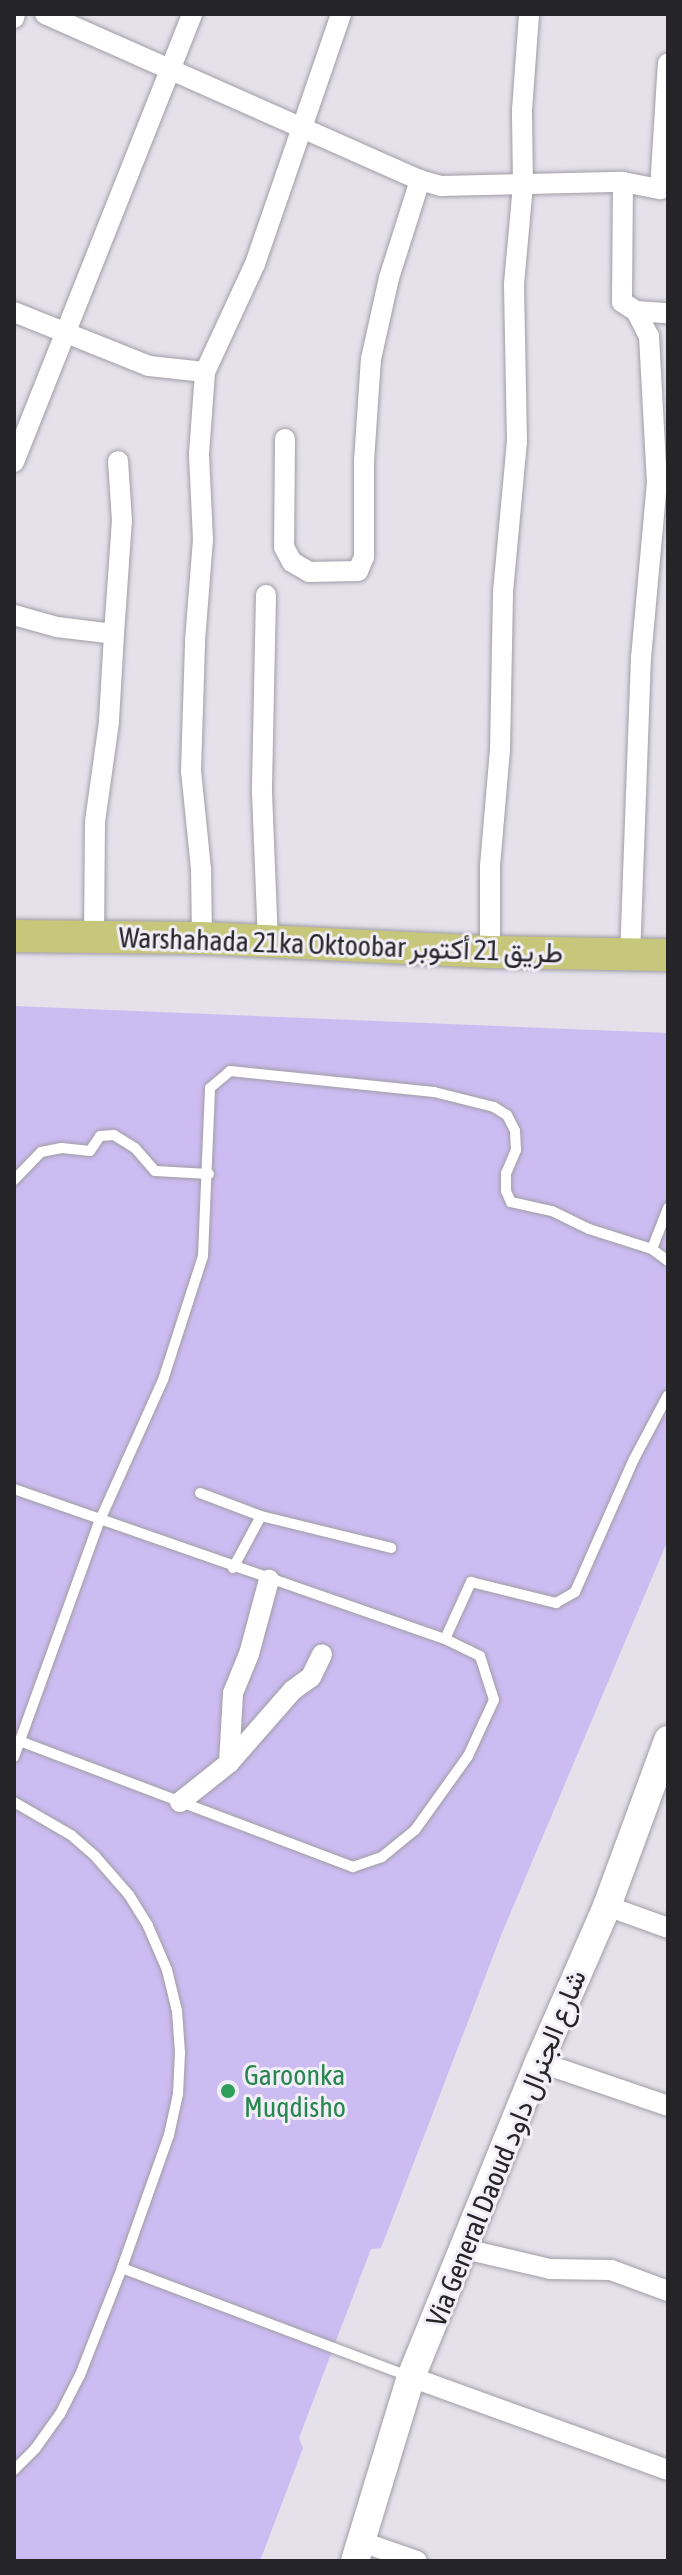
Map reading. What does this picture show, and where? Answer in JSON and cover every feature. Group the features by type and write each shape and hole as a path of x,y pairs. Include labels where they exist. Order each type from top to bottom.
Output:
{"main road":[{"name":"Warshahada 21ka Oktoobar طريق 21 أكتوبر","path":"14,936 202,938 490,952 668,955"},
{"name":"Via General Daoud شارع الجنرال داود","path":"358,2551 411,2377 539,2062 607,1906 668,1740"}],"street":[{"path":"45,14 420,180 441,186 623,182 664,189 668,63"},
{"path":"14,462 192,14"},
{"path":"202,938 201,869 191,771 195,641 203,540 199,454 205,372 255,264 341,14"},
{"path":"490,952 490,866 500,750 503,592 517,442 514,284 523,186 522,110 529,14"},
{"path":"285,439 284,547 292,562 309,572 358,571 364,557 364,461 371,359 389,278 420,180"},
{"path":"623,182 622,302 636,311 646,324 649,336 657,482 641,657 630,954"},
{"path":"636,311 668,313"},
{"path":"14,312 149,366 205,372"},
{"path":"94,937 95,821 109,722 122,521 118,461"},
{"path":"266,595 262,793 268,940"},
{"path":"14,615 69,630 114,634"},
{"path":"229,1763 233,1693 249,1654 269,1580"},
{"path":"180,1802 229,1763 283,1701 311,1677 322,1654"},
{"path":"607,1906 668,1928"},
{"path":"539,2062 668,2106"},
{"path":"465,2249 550,2269 611,2270 668,2291"},
{"path":"411,2377 668,2470"},
{"path":"358,2551 417,2561"}],"lane":[{"path":"14,1757 100,1520 163,1380 203,1256 209,1174 210,1088 230,1071 434,1092 494,1107 507,1115 515,1131 516,1150 506,1173 506,1191 511,1202 552,1211 589,1229 652,1249 668,1261"},
{"path":"14,1180 41,1152 62,1148 90,1151 100,1136 114,1135 135,1148 155,1171 209,1174"},
{"path":"652,1249 668,1208"},
{"path":"445,1639 471,1582 556,1603 575,1592 634,1459 668,1395"},
{"path":"14,1489 233,1568 445,1639 480,1656 494,1700 468,1756 415,1830 382,1857 353,1867 20,1741"},
{"path":"200,1493 261,1516 391,1548"},
{"path":"233,1568 261,1516"},
{"path":"14,1802 71,1835 95,1856 129,1895 148,1926 174,1997 180,2053 178,2094 169,2135 122,2268 60,2414 35,2449 14,2470"},
{"path":"122,2268 411,2377"}],"shaded area":[{"path":"14,1006 668,1033 668,1540 502,1933 381,2248 371,2249 299,2438 303,2448 260,2561 14,2561"}],"place":[{"name":"Garoonka Muqdisho","path":"228,2091"}]}
